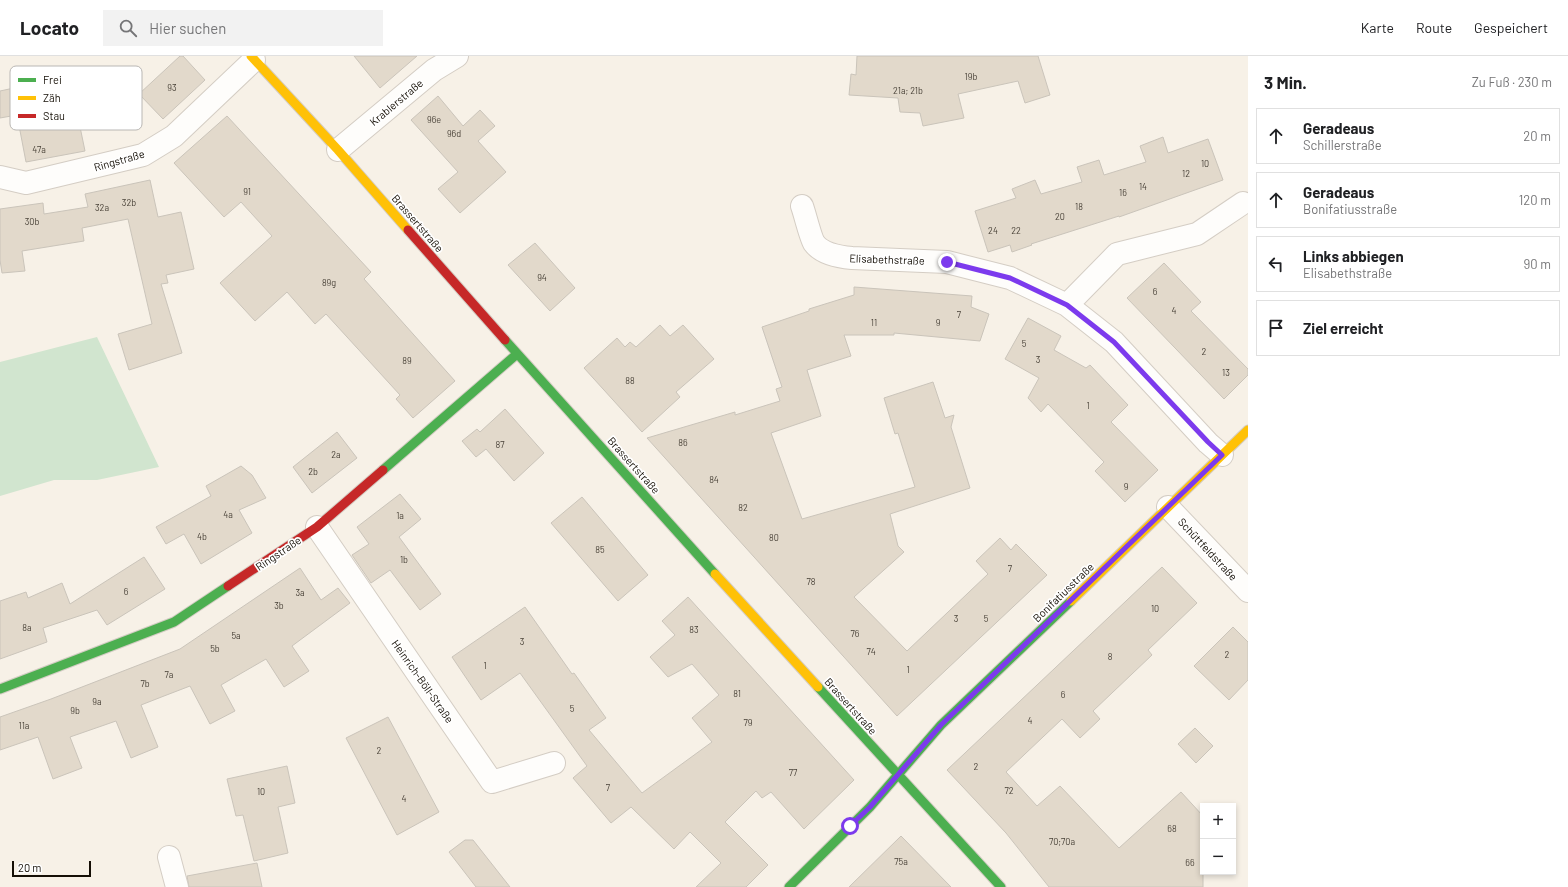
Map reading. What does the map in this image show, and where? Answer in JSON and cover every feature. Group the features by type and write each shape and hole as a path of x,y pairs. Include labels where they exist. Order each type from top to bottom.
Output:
{"street":[{"name":"Krablerstraße","path":"338,150 434,70 457,56"},
{"name":"Brassertstraße","path":"253,58 338,150 518,354 868,743 1002,887"},
{"name":"Ringstraße","path":"0,177 26,183 143,155 174,136 253,58"},
{"path":"1067,305 1117,254 1198,234 1243,203"},
{"name":"Elisabethstraße","path":"802,206 814,243 826,252 840,257 852,258 947,262 1010,278 1067,305 1114,342 1222,455"},
{"name":"Ringstraße","path":"0,689 174,622 316,527 518,354"},
{"name":"Bonifatiusstraße","path":"789,887 870,807 941,725 1248,430"},
{"name":"Schüttfeldstraße","path":"1168,507 1248,591"},
{"name":"Heinrich-Böll-Straße","path":"316,527 492,782 554,763"},
{"path":"169,856 177,887"}],"green space":[{"path":"97,337 159,467 97,480 54,480 0,496 0,362"}],"building":[{"path":"180,56 183,56 205,80 163,119 142,97 142,91"},
{"path":"354,56 417,56 380,88"},
{"path":"857,56 1038,56 1050,95 1025,103 1018,81 958,94 964,118 923,126 920,113 900,112 898,98 849,95 851,74 856,75"},
{"path":"10,89 10,116 0,118 0,91"},
{"path":"438,96 463,126 480,110 495,126 478,141 506,172 460,213 438,189 458,172 411,120"},
{"path":"227,116 371,272 364,279 455,381 413,418 396,399 400,395 326,314 315,324 287,292 255,321 220,283 272,236 241,202 224,217 174,163"},
{"path":"20,130 81,130 85,151 26,162"},
{"path":"1163,137 1168,153 1208,139 1223,180 1119,217 1031,244 1032,245 1012,252 1010,245 988,252 975,211 1016,198 1012,189 1035,180 1041,194 1082,182 1077,167 1099,160 1104,175 1146,162 1140,146"},
{"path":"150,180 158,217 181,212 194,269 166,275 168,283 161,284 182,353 129,370 118,334 152,324 128,219 82,228 84,241 22,251 25,271 2,273 0,260 0,209 43,203 44,214 88,207 85,194"},
{"path":"535,243 575,288 550,311 508,265"},
{"path":"1164,263 1201,302 1191,311 1248,369 1248,375 1224,399 1127,298"},
{"path":"854,287 972,296 971,307 989,314 980,341 894,333 894,335 844,335 851,356 807,370 821,416 771,433 802,519 915,487 898,433 895,434 884,398 933,382 945,418 954,415 951,427 970,488 890,514 898,546 904,552 854,597 907,651 988,574 976,561 1000,538 1011,550 1016,544 1047,575 897,716 647,438 735,412 735,415 780,401 776,389 782,387 762,327 809,311 809,309 854,295"},
{"path":"1028,318 1061,336 1054,350 1086,368 1090,365 1128,405 1111,422 1158,470 1125,502 1095,471 1104,462 1048,404 1041,412 1028,398 1039,378 1005,359"},
{"path":"660,325 670,336 683,325 714,359 676,392 680,397 642,432 584,368 617,338 625,347 630,342 636,347"},
{"path":"505,409 544,453 514,481 486,449 476,457 462,441 477,429 480,432"},
{"path":"337,432 357,458 312,493 293,467"},
{"path":"241,466 252,475 266,498 239,510 252,533 201,564 184,534 166,544 156,527 211,496 206,486"},
{"path":"400,494 421,519 399,537 441,594 420,610 390,570 371,583 352,555 369,544 357,527"},
{"path":"582,497 648,575 618,601 551,523"},
{"path":"144,557 165,589 107,625 97,610 43,628 47,642 0,659 0,601 26,592 28,598 62,583 70,604"},
{"path":"1162,567 1197,603 1148,650 1152,655 1093,711 1100,719 1080,738 1062,719 1006,772 1037,806 1060,786 1119,848 1181,792 1200,813 1200,875 1203,875 1203,887 1049,887 1006,833 947,770"},
{"path":"300,568 321,600 338,588 350,603 292,646 309,671 284,687 266,659 221,685 235,711 210,724 190,686 141,705 158,747 131,758 116,721 70,737 82,768 53,779 38,737 0,750 0,717 180,649"},
{"path":"688,597 854,780 804,829 771,792 762,798 756,791 725,822 768,865 746,887 696,887 721,863 690,832 674,849 631,807 611,823 573,778 587,766 520,673 481,700 452,657 525,607 572,674 574,673 606,718 589,730 642,793 712,742 692,718 719,695 692,664 668,677 650,657 675,635 662,621"},
{"path":"1233,627 1248,642 1248,680 1229,700 1194,666"},
{"path":"388,717 439,812 397,835 346,738"},
{"path":"1195,728 1213,746 1196,763 1178,744"},
{"path":"287,766 295,803 278,807 288,853 254,861 243,815 236,816 227,779"},
{"path":"901,836 951,887 849,887"},
{"path":"465,840 473,840 510,887 476,887 449,852"},
{"path":"257,863 262,887 189,887 187,876"}],"traffic: fast":[{"path":"505,340 715,574"},
{"path":"383,470 517,354"},
{"path":"0,689 174,622 228,586"},
{"path":"789,887 870,807 941,725 1071,601"},
{"path":"818,687 1001,887"}],"traffic: slow":[{"path":"251,56 338,150 408,230"},
{"path":"1071,601 1248,430"},
{"path":"715,574 818,687"}],"traffic: jam":[{"path":"408,230 505,340"},
{"path":"228,586 317,527 383,470"}],"route":[{"path":"850,826 870,807 941,725 1222,455 1114,342 1067,305 1010,278 947,262"}]}
